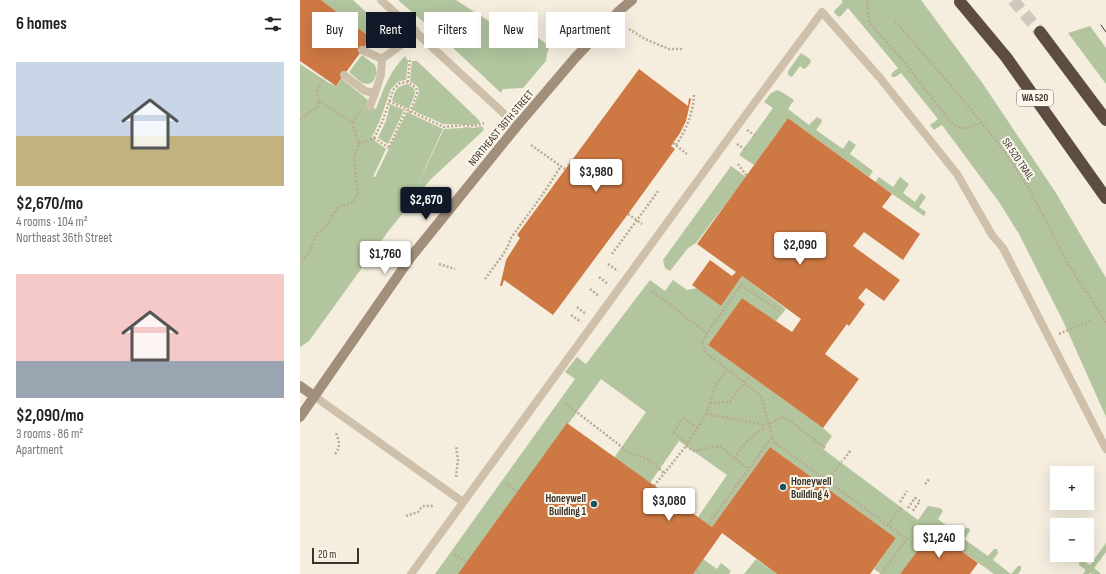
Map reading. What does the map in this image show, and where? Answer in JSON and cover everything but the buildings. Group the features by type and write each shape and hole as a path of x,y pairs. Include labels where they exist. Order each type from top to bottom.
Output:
{"highway":[{"name":"WA 520","path":"960,2 1006,57 1106,198"},
{"path":"1040,32 1106,120"}],"street":[{"name":"NORTHEAST 36TH STREET","path":"300,417 411,257 517,126 575,58 618,11 632,0"},
{"path":"300,386 314,396"}],"lane":[{"path":"381,0 394,12"},
{"path":"411,574 822,12 880,78 957,174 992,235 1003,248 1106,449"},
{"path":"416,32 517,126"},
{"path":"382,59 397,48"},
{"path":"362,50 382,59"},
{"path":"370,106 382,75 382,59"},
{"path":"344,75 365,91 375,93"},
{"path":"314,396 463,502"}],"path":[{"path":"866,0 869,22 905,63 950,121 956,126 964,128 982,123"},
{"name":"SR 520 TRAIL","path":"895,21 1007,154 1030,190 1069,266 1106,322"},
{"path":"629,29 645,39 669,49 683,49"},
{"path":"408,82 410,58"},
{"path":"300,119 317,107 319,101 317,90 325,78"},
{"path":"359,144 374,138 383,120 388,101 393,90 400,83 408,82 416,88 417,93 410,112"},
{"path":"686,154 675,144 683,133 690,117 694,96"},
{"path":"300,265 310,251 316,234 327,226 337,208 353,202 358,194 354,157 359,144 352,122 319,101"},
{"path":"388,101 444,127 465,125 476,126 484,124"},
{"path":"352,122 361,110"},
{"path":"374,138 389,148 406,110"},
{"path":"746,130 756,136"},
{"path":"737,144 746,150"},
{"path":"531,145 565,169"},
{"path":"738,164 747,176"},
{"path":"485,279 507,248 510,238 543,194 561,166"},
{"path":"612,254 659,190"},
{"path":"628,214 642,224"},
{"path":"439,264 455,269"},
{"path":"779,312 741,285 706,333 702,343 706,353 761,396 774,442 907,539 881,574"},
{"path":"652,291 706,333"},
{"path":"1050,339 1092,320"},
{"path":"654,486 698,428 706,414 716,386 727,369"},
{"path":"710,403 730,402 748,377"},
{"path":"565,402 631,454 647,458 664,473"},
{"path":"706,414 761,424 763,426"},
{"path":"698,428 683,418 673,433 694,451 720,446 748,469"},
{"path":"734,458 745,443 762,429 763,426 784,418 825,448"},
{"path":"335,454 338,451 339,446 336,433"},
{"path":"709,523 772,437"},
{"path":"456,446 458,460 456,477"},
{"path":"828,481 851,450"},
{"path":"925,484 930,478"},
{"path":"506,483 518,492"},
{"path":"900,502 907,491"},
{"path":"908,508 915,498 920,501 912,512"},
{"path":"406,516 418,512 424,506 433,506"},
{"path":"888,525 902,506"},
{"path":"454,554 466,562"},
{"path":"696,570 700,574"}],"green space":[{"path":"321,0 353,0 366,12 366,34 358,28 358,12 337,12"},
{"path":"398,0 456,0 475,12 424,12 424,22 416,16 416,12 412,12"},
{"path":"841,0 865,0 867,2 869,0 921,0 983,84 1056,193 1106,278 1106,417 1064,323 1019,234 999,202 942,125 934,130 930,125 938,119 901,73 895,77 891,76 892,73 898,68 848,8 840,17 836,15 834,11 843,2"},
{"path":"481,16 489,21 489,48 538,48 538,38 546,44 546,48 549,48 546,61 523,88 503,89 501,93 453,48 481,48"},
{"path":"1090,26 1106,48 1106,84 1068,33"},
{"path":"801,53 810,59 811,62 804,69 800,66 792,77 788,75 788,71"},
{"path":"362,55 375,65 377,73 373,82 368,84 362,83 349,72"},
{"path":"405,56 408,61 406,80 399,81 391,89 372,137 386,149 373,177 375,177 407,112 443,129 414,192 444,129 466,127 475,128 482,126 484,130 431,179 390,229 309,341 300,347 300,64 336,86 342,79 368,100 366,105 376,109 381,94 395,68"},
{"path":"412,61 417,61 479,120 480,123 475,125 443,124 412,110 419,93 418,87 410,81"},
{"path":"408,84 414,89 415,93 409,109 392,101 398,88"},
{"path":"777,90 794,100 788,109 809,125 817,117 822,120 816,130 843,149 849,140 856,145 850,154 873,171 869,177 788,118 754,165 739,155 773,108 764,102 771,93"},
{"path":"390,104 404,110 388,144 378,138 386,121"},
{"path":"731,166 746,177 696,243 688,248 670,271 665,268 663,260"},
{"path":"879,177 893,187 900,177 909,184 903,193 915,202 921,193 926,197 919,207 926,212 924,216 875,182"},
{"path":"742,276 786,309 776,321 742,298 708,345 832,436 823,449 918,520 928,506 940,508 943,511 938,519 959,535 966,528 969,528 970,531 964,539 988,556 994,549 997,549 998,553 993,560 1011,574 994,574 933,530 900,574 881,574 874,569 896,538 770,447 712,527 698,517 727,475 679,441 650,483 614,458 646,412 601,379 459,574 435,574 575,379 565,372 577,357 586,364 650,280 665,291 673,280 687,290 697,288 721,306"},
{"path":"1106,543 1106,552 1094,568 1101,574 1083,574 1086,570 1079,565 1079,562 1085,562 1090,565 1094,562 1094,560"},
{"path":"703,559 717,569 721,563 731,571 729,574 693,574"},
{"path":"756,559 777,574 744,574"},
{"path":"1018,566 1021,566 1021,570 1018,574 1011,574"}],"tunnel":[{"path":"1013,0 1040,32"}],"tram line":[{"path":"1101,25 1106,32"}],"place":[{"name":"Honeywell Building 4","path":"783,487"},
{"name":"Honeywell Building 1","path":"594,504"}]}
